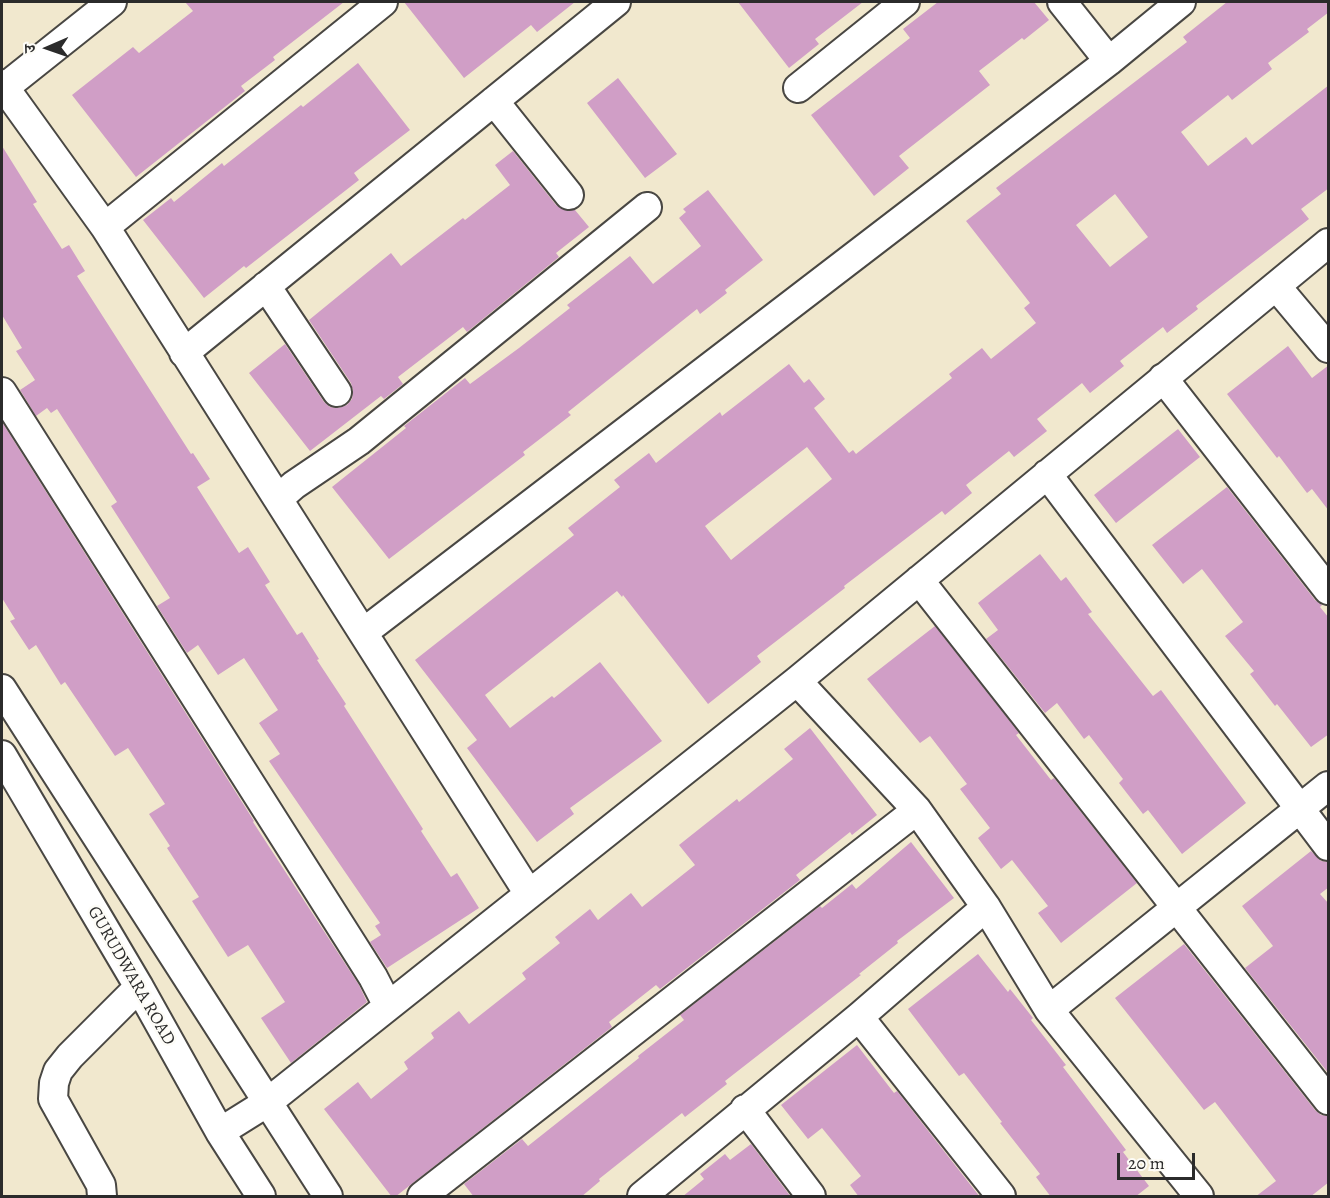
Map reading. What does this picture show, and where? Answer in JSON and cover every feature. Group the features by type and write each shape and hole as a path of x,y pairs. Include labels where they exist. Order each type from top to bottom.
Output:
{"street":[{"path":"112,2 3,86 105,227 530,894"},
{"path":"105,227 383,2"},
{"path":"184,353 616,2"},
{"path":"798,88 905,2"},
{"path":"1062,2 1109,61"},
{"path":"364,632 1109,61 1181,2"},
{"path":"494,101 569,195"},
{"path":"278,499 294,485 359,441 647,207"},
{"path":"220,1132 268,1102 797,681 1329,243"},
{"path":"266,286 337,392"},
{"path":"1276,286 1329,348"},
{"path":"1163,378 1329,590"},
{"path":"2,392 373,977 388,1006"},
{"path":"1047,474 1299,810 1329,846"},
{"path":"919,580 1329,1100"},
{"path":"797,681 917,810 986,907 1049,1010 1199,1197"},
{"path":"2,689 328,1197"},
{"name":"GURUDWARA ROAD","path":"2,755 139,987 220,1132 261,1197"},
{"path":"1049,1010 1329,786"},
{"path":"422,1197 917,810"},
{"path":"642,1197 745,1109 859,1017 986,907"},
{"path":"102,1197 101,1185 53,1099 54,1083 58,1071 70,1056 139,987"},
{"path":"859,1017 1001,1197"},
{"path":"745,1109 811,1197"}],"building":[{"path":"185,2 344,2 273,57 275,60 241,86 245,91 136,177 72,95 133,47 139,53 193,11"},
{"path":"404,2 575,2 537,32 531,25 464,78"},
{"path":"738,2 863,2 815,39 819,44 789,68"},
{"path":"938,2 1034,2 1049,20 979,71 990,85 899,156 909,168 874,196 811,115 910,38 903,29"},
{"path":"1227,2 1329,2 1329,12 1307,29 1309,32 1268,63 1272,69 1232,100 1228,95 1181,132 1208,166 1246,137 1252,145 1329,85 1329,188 1301,209 1309,219 1196,306 1198,309 1167,333 1163,327 1120,361 1124,366 1090,393 1082,383 1037,419 1047,431 1014,457 1009,451 966,485 972,493 945,515 942,511 844,586 845,588 757,656 761,662 708,704 623,595 622,597 617,591 485,695 510,728 552,696 554,698 600,662 662,741 570,808 574,814 537,842 467,748 477,740 415,660 574,535 568,528 620,487 614,480 649,453 656,463 720,412 722,416 789,364 804,383 809,379 825,399 814,408 849,453 853,450 856,454 952,378 949,374 982,348 991,359 1036,323 1024,308 1030,303 966,221 1001,194 996,188 1187,42 1183,37","holes":["1115,194 1148,237 1110,267 1076,225","807,447 832,479 731,560 705,526"]},
{"path":"358,63 410,130 354,173 359,180 204,298 143,220 171,198 174,202 222,163 224,166"},
{"path":"618,78 677,154 645,178 587,103"},
{"path":"2,146 37,202 33,204 62,249 69,245 85,271 77,276 191,454 193,453 210,479 197,487 239,553 248,547 270,582 265,585 297,635 302,632 319,659 317,660 346,704 344,706 423,829 421,831 451,877 457,873 479,908 387,968 370,942 381,935 375,926 380,923 269,761 280,754 259,723 278,710 244,658 218,675 198,645 187,653 157,606 170,598 111,506 117,502 57,409 51,413 47,408 36,416 20,390 35,380 16,351 22,348 2,315"},
{"path":"513,151 556,205 564,210 575,210 589,227 556,253 559,257 467,332 463,327 398,377 403,384 384,399 381,396 310,451 249,373 285,344 324,402 330,407 338,408 347,405 352,399 351,383 309,320 391,253 401,266 510,185 495,165"},
{"path":"708,190 763,260 725,290 727,293 700,314 697,309 568,412 571,415 523,452 525,455 389,559 332,487 465,378 470,384 519,348 570,308 567,305 630,256 653,284 701,246 679,218 686,212 683,209"},
{"path":"1288,346 1312,378 1329,365 1329,511 1312,489 1307,493 1227,394"},
{"path":"2,422 253,822 359,985 367,1002 291,1063 261,1018 285,1002 248,945 228,957 192,901 199,897 167,848 170,846 149,814 165,804 128,748 115,756 65,682 61,685 36,645 29,650 10,621 15,619 2,598"},
{"path":"1178,429 1200,457 1116,523 1094,495"},
{"path":"1227,487 1315,600 1322,605 1320,607 1329,618 1329,734 1311,747 1250,674 1254,671 1225,636 1243,622 1202,569 1183,584 1152,545"},
{"path":"1040,554 1061,581 1066,577 1092,612 1088,614 1153,696 1161,690 1246,803 1182,854 1148,810 1143,814 1119,783 1123,779 1089,735 1084,739 1057,703 1045,713 986,639 998,630 978,603"},
{"path":"935,626 1019,733 1016,735 1051,780 1054,778 1137,883 1061,943 1038,913 1048,906 1012,860 1001,869 978,838 990,828 960,789 967,784 930,736 920,743 867,679"},
{"path":"810,728 877,815 852,835 850,832 796,875 800,880 660,989 656,985 609,1022 612,1027 395,1197 392,1197 324,1109 358,1082 371,1099 408,1069 404,1062 434,1038 431,1033 459,1011 469,1024 526,979 522,973 560,943 555,937 590,909 598,920 631,893 642,907 695,865 679,845 737,799 739,802 793,759 784,749"},
{"path":"911,842 954,898 897,941 898,943 859,974 861,975 725,1081 727,1084 685,1117 682,1113 599,1179 600,1181 581,1197 474,1197 464,1184 522,1139 528,1146 684,1020 680,1015 820,906 822,908 852,884 856,889"},
{"path":"1311,851 1321,861 1329,862 1329,887 1320,894 1329,904 1329,1074 1245,968 1273,946 1242,906"},
{"path":"1184,944 1315,1110 1321,1115 1329,1116 1329,1182 1310,1197 1255,1197 1276,1181 1215,1102 1204,1110 1115,998"},
{"path":"978,954 1008,992 1010,989 1033,1018 1031,1020 1066,1065 1063,1067 1126,1150 1123,1152 1149,1186 1135,1197 1051,1197 1036,1177 1040,1174 1000,1123 1002,1122 964,1073 959,1076 908,1009"},
{"path":"857,1045 894,1093 897,1091 980,1197 859,1197 850,1185 861,1176 822,1128 808,1139 781,1105"},
{"path":"751,1144 791,1197 682,1197 704,1179 700,1174 725,1154 730,1160"}]}
